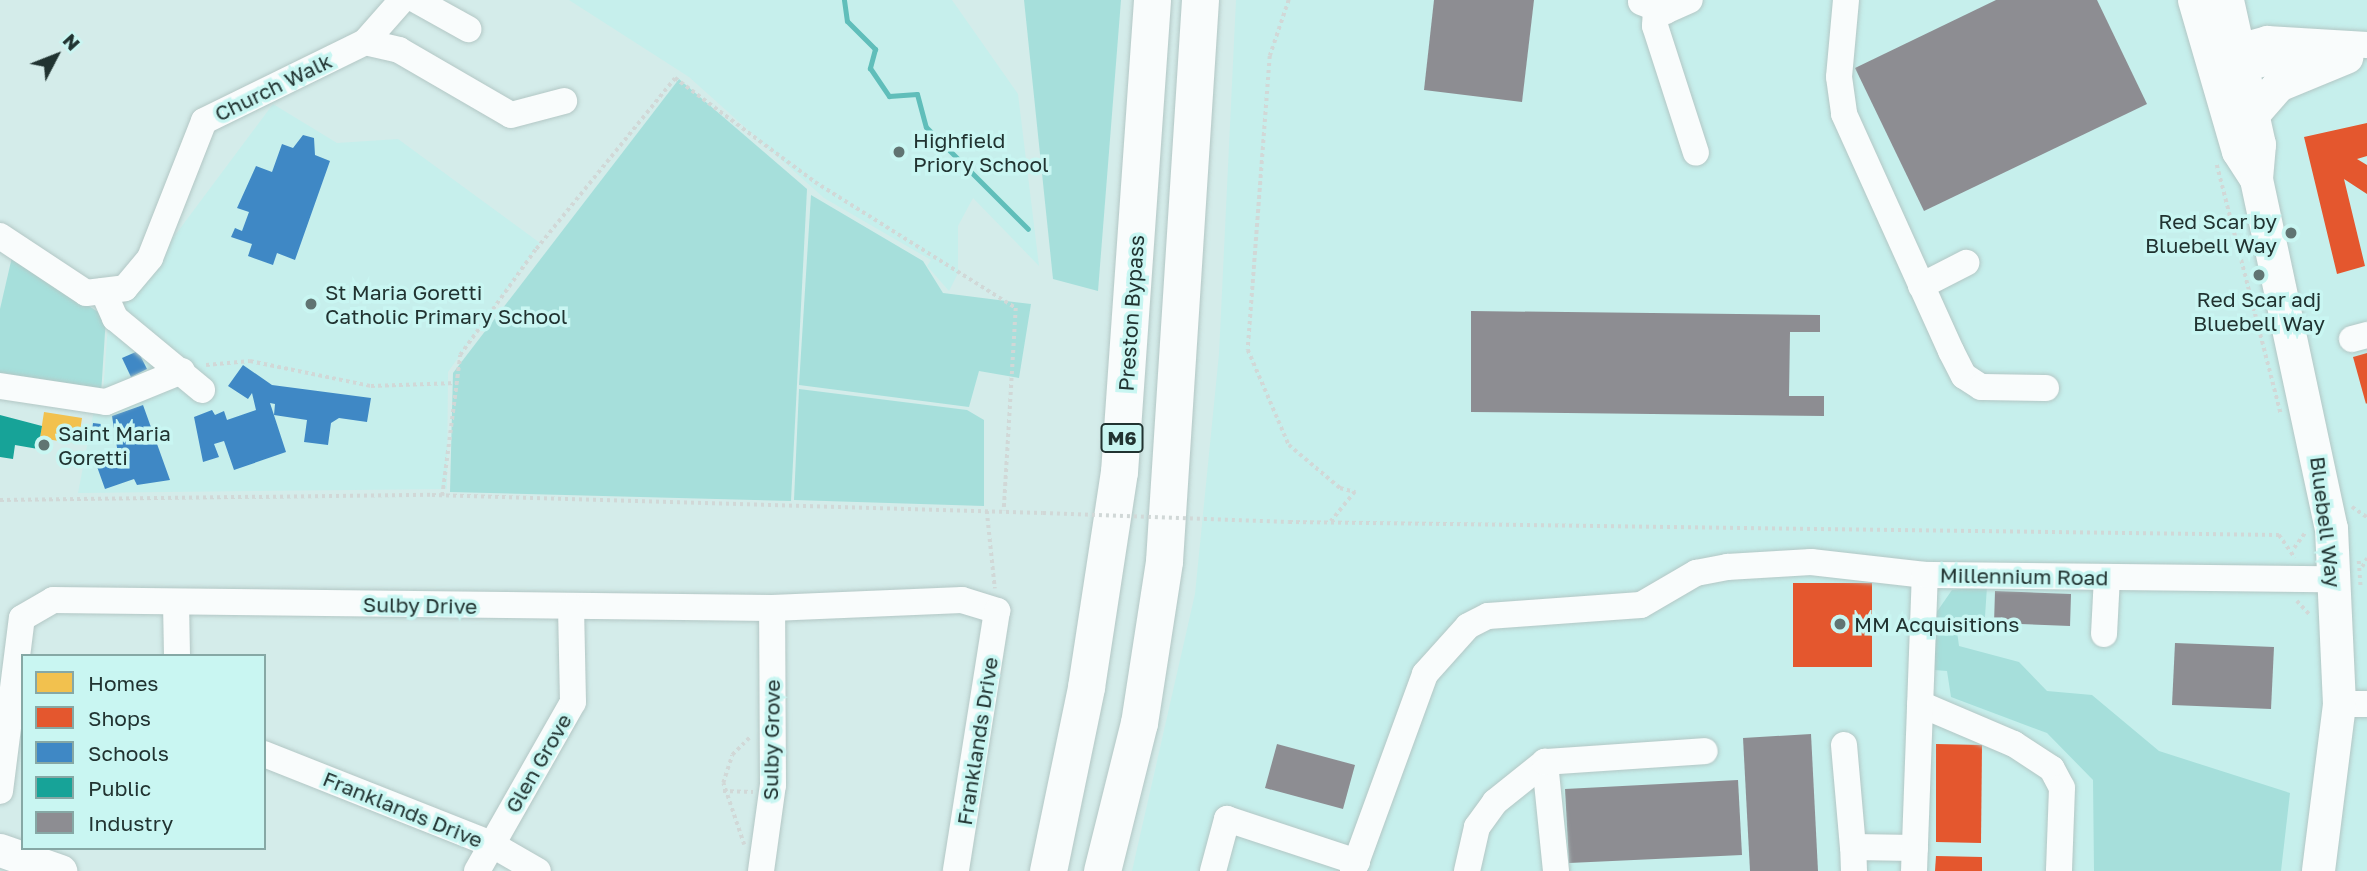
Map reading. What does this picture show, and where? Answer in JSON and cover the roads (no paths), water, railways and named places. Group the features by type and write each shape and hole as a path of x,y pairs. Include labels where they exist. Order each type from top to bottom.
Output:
{"highway":[{"name":"Preston Bypass","path":"1048,871 1086,687 1119,472 1152,0"},
{"name":"M6","path":"1102,871 1139,723 1164,561 1200,0"}],"main road":[{"name":"Bluebell Way","path":"2194,0 2253,114 2259,144 2256,179 2348,574 2353,704 2318,871"},
{"name":"Bluebell Way","path":"2227,0 2226,62 2238,151 2256,179"},
{"path":"2253,114 2277,85 2360,52"},
{"path":"0,850 60,871"}],"street":[{"path":"402,0 365,42 399,50 511,115 564,101"},
{"path":"416,0 468,29"},
{"path":"1648,4 1665,11 1690,0"},
{"path":"1846,0 1839,77 1844,114 1951,351 1964,376 1981,387 2046,388"},
{"path":"1648,4 1696,153"},
{"path":"2226,62 2267,39 2360,52"},
{"name":"Church Walk","path":"103,291 125,288 150,258 204,121 365,42"},
{"path":"0,236 86,293 103,291 115,318 189,365 202,390"},
{"path":"1921,286 1966,263"},
{"path":"0,386 106,402 189,365"},
{"path":"1213,871 1227,819 1355,866 1425,674 1468,626 1488,616 1641,605 1696,573 1727,567 1811,562 1925,575"},
{"name":"Millennium Road","path":"1915,860 1925,575 2297,579 2348,574"},
{"path":"2104,634 2106,577"},
{"name":"Sulby Drive","path":"0,791 22,618 53,600 772,608 962,600 997,611"},
{"path":"176,603 177,654"},
{"name":"Glen Grove","path":"477,871 573,702 570,607"},
{"name":"Sulby Grove","path":"762,864 772,793 772,608"},
{"name":"Franklands Drive","path":"956,871 997,611"},
{"path":"1920,704 2006,740 2052,769 2062,788 2059,871"},
{"path":"1844,745 1853,859 1915,860"},
{"path":"1467,871 1477,827 1495,802 1545,762 1705,751"},
{"name":"Franklands Drive","path":"266,755 491,844 538,871"},
{"path":"1545,762 1556,871"}],"waterway":[{"path":"844,0 847,21 875,49 870,68 889,96 917,94 926,127 1028,229"}],"place":[{"name":"Highfield Priory School","path":"899,152"},
{"name":"Red Scar by Bluebell Way","path":"2291,233"},
{"name":"Red Scar adj Bluebell Way","path":"2259,275"},
{"name":"St Maria Goretti Catholic Primary School","path":"311,304"},
{"name":"Saint Maria Goretti","path":"44,445"},
{"name":"MM Acquisitions","path":"1840,624"}]}
